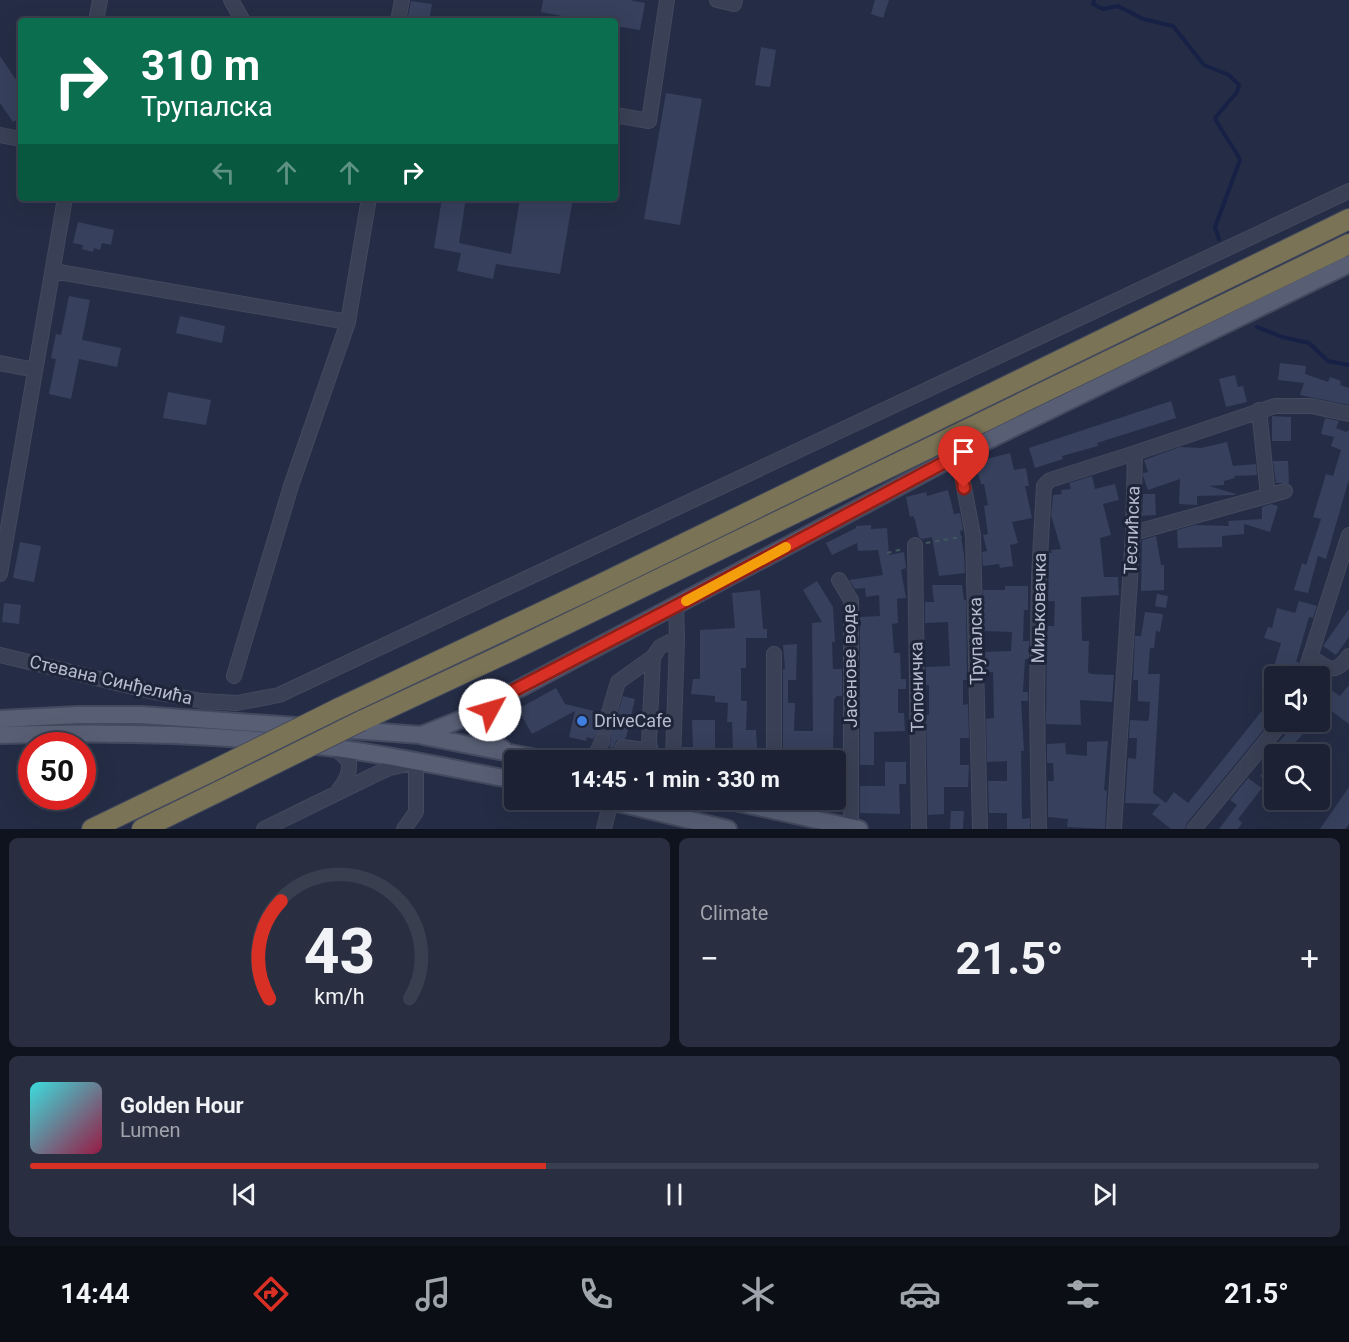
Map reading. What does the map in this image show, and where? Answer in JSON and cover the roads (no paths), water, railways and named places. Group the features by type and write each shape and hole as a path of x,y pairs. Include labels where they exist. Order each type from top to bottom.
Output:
{"highway":[{"path":"92,829 339,708 597,586 1349,219"},
{"path":"142,829 1349,244"}],"main road":[{"path":"421,735 462,719 958,455 1349,264"},
{"path":"504,750 487,739 482,730 485,716 505,695"},
{"path":"0,718 141,715 421,735 504,752"},
{"path":"0,735 101,732 184,734 335,748 504,778"},
{"path":"650,810 728,829"},
{"path":"792,810 855,828"}],"street":[{"path":"97,18 100,0"},
{"path":"231,0 241,18"},
{"path":"399,18 402,0"},
{"path":"618,116 649,121 667,0"},
{"path":"717,0 734,4 735,0"},
{"path":"0,135 18,138"},
{"name":"Стевана Синђелића","path":"0,655 154,692 223,703 279,695 1349,191"},
{"path":"0,574 65,201"},
{"path":"234,676 291,486 348,322 368,201"},
{"path":"53,271 348,322"},
{"path":"0,363 35,370"},
{"path":"1135,453 1259,410 1289,405 1326,408 1349,414"},
{"path":"1259,410 1268,495"},
{"name":"Теслићска","path":"1114,829 1133,533 1135,453"},
{"name":"Миљковачка","path":"1039,829 1037,699 1039,576 1044,486 1050,480 1135,453"},
{"name":"Трупалска","path":"958,455 973,535 980,829"},
{"path":"1133,533 1285,490"},
{"path":"1307,666 1349,535"},
{"name":"Топоничка","path":"915,545 919,829"},
{"name":"Јасенове воде","path":"839,580 851,600 855,828"},
{"path":"673,750 676,606"},
{"path":"608,716 618,682 652,657 660,647 677,638"},
{"path":"774,654 774,750"},
{"path":"1310,656 1328,669 1336,669 1349,656"},
{"path":"652,657 649,743 652,750"},
{"path":"1194,829 1274,732"},
{"path":"599,750 603,742"},
{"path":"623,747 634,750"},
{"path":"335,748 349,761 350,769 337,793"},
{"path":"264,829 390,768 416,762 416,812 404,829"},
{"path":"604,829 607,810"}],"waterway":[{"path":"1094,0 1093,4 1103,9 1118,6 1143,19 1173,26 1204,65 1229,75 1239,85 1237,92 1215,118 1240,160 1215,227 1219,239"},
{"path":"1257,327 1282,337 1309,343 1328,361 1349,365"}],"tunnel":[{"path":"602,741 608,716"}],"place":[{"name":"DriveCafe","path":"582,721"}]}
